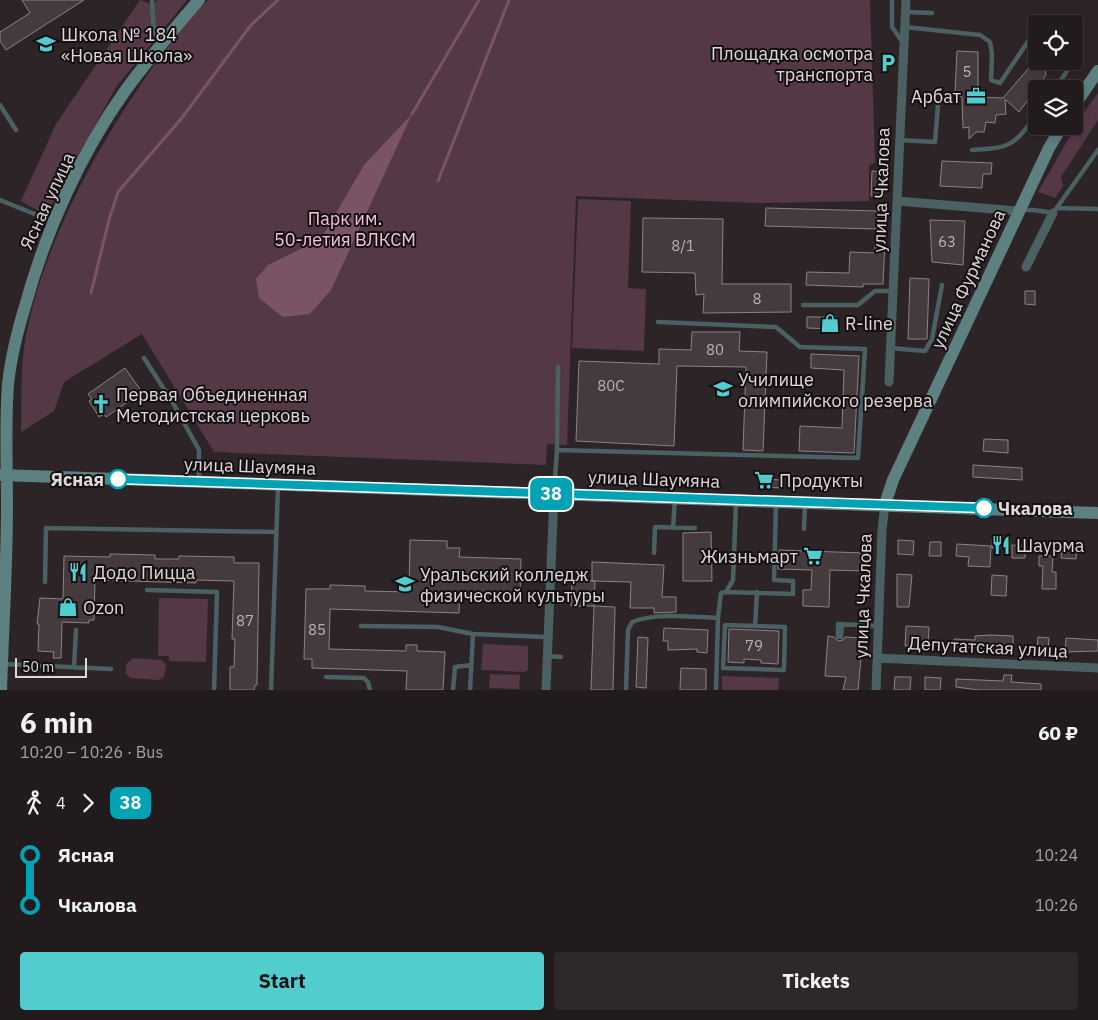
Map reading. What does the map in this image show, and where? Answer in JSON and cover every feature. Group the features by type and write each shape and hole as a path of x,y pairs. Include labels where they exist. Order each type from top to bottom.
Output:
{"street":[{"name":"Ясная улица","path":"1,690 3,475 6,448 4,382 36,266 53,221 87,155 124,93 163,41 198,0"},
{"name":"улица Чкалова","path":"889,382 906,0"},
{"path":"1083,93 1098,71"},
{"name":"улица Фурманова","path":"885,504 893,480 1019,211 1057,135"},
{"path":"897,201 1019,211"},
{"path":"1026,267 1055,210"},
{"name":"улица Шаумяна","path":"3,475 776,500 1098,513"},
{"path":"546,690 554,494"},
{"name":"улица Чкалова","path":"876,690 885,504"},
{"name":"Депутатская улица","path":"877,658 1098,668"}],"lane":[{"path":"152,0 154,33 163,41"},
{"path":"892,0 892,27 904,44"},
{"path":"905,12 932,13"},
{"path":"904,27 980,36 990,42 991,80 1000,83 1028,41"},
{"path":"0,105 16,130"},
{"path":"899,140 935,142 938,105"},
{"path":"972,150 1003,148 1021,137 1028,127"},
{"path":"1055,210 1098,150"},
{"path":"0,200 53,221"},
{"path":"1019,211 1098,209"},
{"path":"890,348 925,351 932,339 942,285"},
{"path":"802,305 858,305 875,291 893,291"},
{"path":"557,450 858,458 865,350 800,347 776,327 658,322"},
{"path":"144,358 173,403 199,450 199,482"},
{"path":"554,494 557,450 558,367"},
{"path":"271,690 278,484"},
{"path":"674,528 675,497"},
{"path":"726,592 733,580 738,538 737,499"},
{"path":"716,690 718,618 721,593 757,592 792,594 793,581 774,580 776,500"},
{"path":"804,529 805,502"},
{"path":"654,552 655,527 695,528"},
{"path":"45,582 46,528 276,532"},
{"path":"147,590 217,592 214,690"},
{"path":"755,626 757,592"},
{"path":"626,690 628,630 632,622 640,619 665,617 718,618"},
{"path":"839,637 842,624 878,626"},
{"path":"725,625 755,626 785,627 784,670 723,668 725,625"},
{"path":"361,626 438,627 472,634 547,637"},
{"path":"74,668 76,630"},
{"path":"470,690 472,634"},
{"path":"547,656 561,657"},
{"path":"2,664 111,669"},
{"path":"453,690 455,667 471,665"},
{"path":"326,677 364,678 368,682 370,690"}],"green space":[{"path":"140,0 153,5 157,0 187,0 116,87 46,215 21,201 56,124"},
{"name":"Парк им. 50-летия ВЛКСМ","path":"208,0 870,0 875,163 869,165 869,201 758,203 576,196 567,445 547,444 546,465 214,452 142,334 64,382 54,411 21,432 23,352 25,341 33,304 61,227 99,152 142,83 164,52"},
{"path":"1098,93 1098,120 1061,177 1063,186 1055,198 1038,192 1071,135 1083,135 1083,114"},
{"path":"578,199 631,201 628,288 646,289 644,351 572,348"},
{"path":"159,598 208,599 206,662 169,661 169,656 158,656"},
{"path":"483,644 528,646 528,670 525,672 481,670"},
{"path":"133,658 162,660 166,665 164,677 159,680 130,678 126,673 126,664"},
{"path":"490,674 520,675 519,689 489,688"},
{"path":"722,676 779,678 778,690 722,690"}],"shaded area":[{"path":"412,114 331,290 310,314 283,317 259,298 256,279 268,265 321,239 364,165"}],"building":[{"path":"22,0 84,0 6,50 0,41 0,32 30,13"},
{"path":"957,51 978,52 978,97 1003,98 1028,69 1045,70 1046,75 1042,80 1028,80 1028,100 1019,112 1005,99 1006,114 996,115 995,123 986,122 984,132 976,132 969,139 969,127 963,128 962,97 959,96 960,91 955,92"},
{"path":"942,161 992,163 991,174 983,174 982,188 940,186"},
{"path":"872,171 884,172 884,196 871,196"},
{"path":"766,208 877,211 876,229 765,226"},
{"path":"643,218 723,219 722,284 791,284 791,312 703,313 704,294 696,295 695,273 642,272"},
{"path":"930,220 965,221 963,265 932,262"},
{"path":"875,242 885,242 883,284 863,284 863,287 806,285 807,272 849,273 850,252 875,253"},
{"path":"910,278 929,279 927,339 908,339"},
{"path":"1025,291 1035,291 1035,305 1025,304"},
{"path":"807,317 836,317 836,329 807,328"},
{"path":"692,332 740,332 739,351 767,352 763,451 743,450 746,367 677,366 674,446 576,441 579,361 659,364 659,349 691,350"},
{"path":"811,354 859,356 854,453 799,451 800,426 842,428 844,370 811,368"},
{"path":"125,368 142,392 106,417 104,414 99,417 89,401 92,399 88,394"},
{"path":"984,439 1008,440 1008,453 983,451"},
{"path":"973,465 1022,468 1022,480 973,477"},
{"path":"761,479 783,480 783,488 761,487"},
{"path":"711,532 712,581 683,581 683,533"},
{"path":"992,539 1010,540 1010,549 992,548"},
{"path":"410,540 447,541 447,548 460,548 459,557 521,559 520,596 460,594 459,613 330,609 329,649 406,651 406,645 417,645 417,651 445,652 443,690 406,690 407,671 312,668 312,659 304,659 306,589 330,589 330,585 365,586 365,591 409,592"},
{"path":"898,540 914,541 913,555 898,554"},
{"path":"930,542 941,542 941,556 929,556"},
{"path":"957,544 991,546 990,567 968,566 969,557 956,556"},
{"path":"1012,545 1026,546 1025,558 1012,558"},
{"path":"1062,546 1077,547 1076,559 1061,558"},
{"path":"779,550 864,553 864,571 830,570 829,607 803,606 803,590 811,590 812,570 778,569"},
{"path":"110,554 155,555 155,559 179,559 179,556 234,557 234,563 259,563 257,685 255,685 254,690 230,690 230,667 234,667 235,639 232,639 234,581 196,580 196,583 95,580 94,620 89,620 89,623 62,622 61,658 53,658 54,652 38,651 39,624 37,624 40,598 63,599 64,556 110,557"},
{"path":"1039,556 1053,556 1052,572 1056,572 1056,589 1042,589 1043,566 1039,566"},
{"path":"592,562 664,565 662,597 676,597 676,612 654,613 654,608 630,608 631,582 592,581"},
{"path":"897,574 912,575 909,607 897,607"},
{"path":"992,575 1007,576 1006,596 991,595"},
{"path":"572,580 595,581 594,606 571,606"},
{"path":"594,606 615,607 613,690 591,690"},
{"path":"906,626 929,627 928,646 905,646"},
{"path":"664,628 708,630 707,653 697,652 697,649 668,650 668,641 663,641"},
{"path":"729,629 779,631 778,664 744,659 744,663 728,662"},
{"path":"828,636 834,637 838,641 843,640 845,637 863,638 858,690 843,690 846,677 825,676"},
{"path":"975,636 1013,636 1013,650 954,647 954,639 975,640"},
{"path":"638,637 648,638 646,688 636,687"},
{"path":"1038,637 1049,638 1048,651 1037,650"},
{"path":"1066,638 1098,640 1098,651 1065,652"},
{"path":"681,668 706,669 706,690 680,690"},
{"path":"1004,675 1012,675 1011,682 1041,684 1041,690 979,690 956,687 956,679 1003,681"},
{"path":"895,677 911,677 910,690 894,690"},
{"path":"925,677 941,678 940,690 925,690"}],"waterway":[{"path":"91,293 110,216 118,192 181,119 251,25 278,0"},
{"path":"412,114 479,0"},
{"path":"438,181 509,0"}],"bus line":[{"name":"38","path":"118,479 984,508"}],"place":[{"name":"Школа № 184 «Новая Школа»","path":"46,44"},
{"name":"Площадка осмотра транспорта","path":"888,63"},
{"name":"Арбат","path":"976,96"},
{"name":"R-line","path":"830,323"},
{"name":"Училище олимпийского резерва","path":"723,389"},
{"name":"Первая Объединенная Методистская церковь","path":"101,404"},
{"name":"Ясная","path":"118,479"},
{"name":"Продукты","path":"764,480"},
{"name":"Чкалова","path":"984,508"},
{"name":"Шаурма","path":"1001,545"},
{"name":"Жизньмарт","path":"813,556"},
{"name":"Додо Пицца","path":"78,572"},
{"name":"Уральский колледж физической культуры","path":"405,584"},
{"name":"Ozon","path":"68,607"}]}
